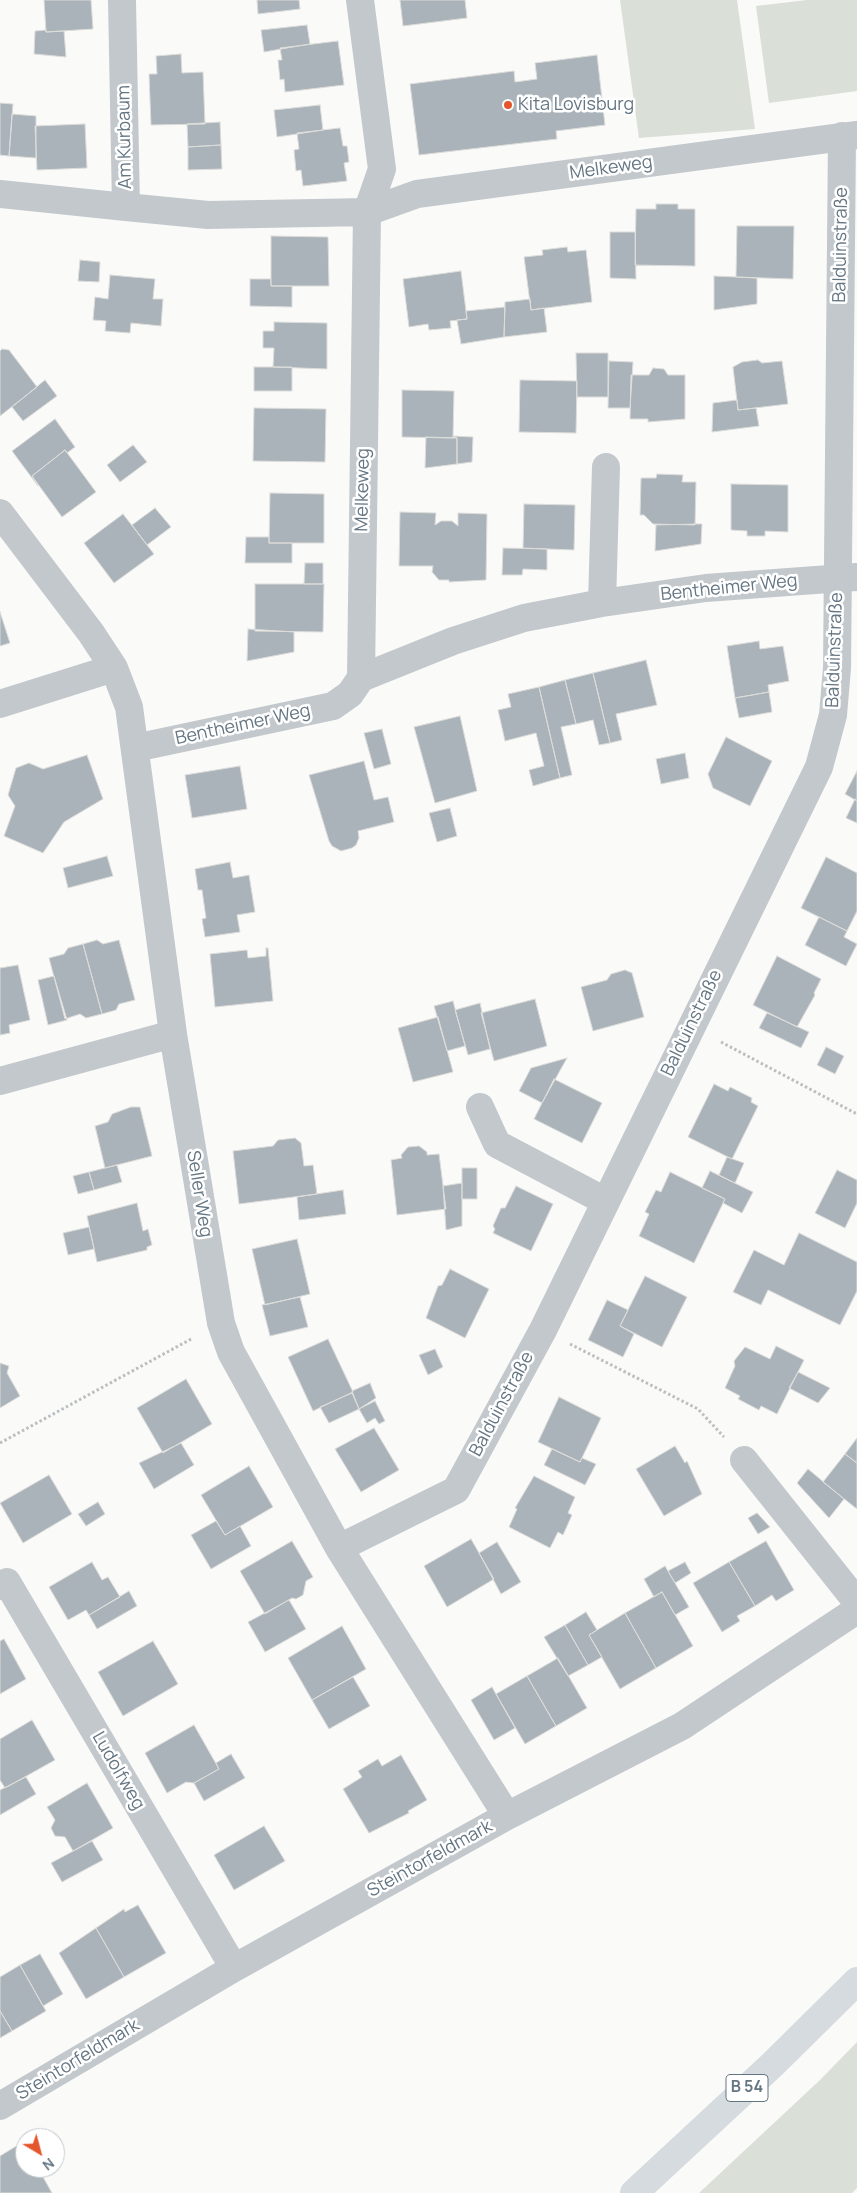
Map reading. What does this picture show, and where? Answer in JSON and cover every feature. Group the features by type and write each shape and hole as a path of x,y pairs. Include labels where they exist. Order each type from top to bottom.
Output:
{"highway":[{"name":"B 54","path":"634,2193 773,2064 857,1981"}],"street":[{"name":"Am Kurbaum","path":"0,194 126,207 122,0"},
{"name":"Melkeweg","path":"360,0 382,169 367,212 361,678"},
{"name":"Melkeweg","path":"126,207 208,215 367,212 417,194 850,136"},
{"name":"Balduinstraße","path":"339,1548 456,1490 543,1330 819,766 833,715 847,577 850,136"},
{"path":"602,603 606,467"},
{"path":"0,513 91,633 114,668 129,707 136,748"},
{"name":"Bentheimer Weg","path":"136,748 333,706 350,694 361,678 453,641 524,618 602,603 706,588 847,577"},
{"path":"0,704 114,668"},
{"name":"Seller Weg","path":"136,748 173,1034 221,1323 231,1352 339,1548"},
{"path":"0,1081 173,1034"},
{"path":"480,1107 497,1144 605,1201"},
{"path":"744,1460 857,1602"},
{"path":"339,1548 507,1816"},
{"name":"Ludolfweg","path":"0,1586 7,1582 234,1968"},
{"name":"Steintorfeldmark","path":"0,2106 234,1968 507,1816 682,1726 857,1610"}],"path":[{"path":"691,1026 857,1114"},
{"path":"0,1443 221,1323"},
{"path":"543,1330 698,1409 744,1460"}],"shaded area":[{"path":"620,0 737,0 755,129 639,138"},
{"path":"807,0 857,0 857,91 769,103 756,6"},
{"path":"857,2042 857,2188 852,2193 699,2193 820,2080"}],"building":[{"path":"44,0 91,0 93,29 46,32"},
{"path":"257,0 299,0 300,9 258,14"},
{"path":"400,0 465,0 467,18 403,26"},
{"path":"307,25 310,44 264,52 261,30"},
{"path":"46,30 46,32 64,31 66,57 34,54 35,31"},
{"path":"338,41 344,85 285,92 284,79 280,80 278,60 282,60 280,48"},
{"path":"181,54 182,73 203,72 205,124 151,125 149,74 157,74 156,56"},
{"name":"Kita Lovisburg","path":"597,55 605,125 556,131 557,139 419,155 410,84 514,71 515,82 537,79 535,63"},
{"path":"0,103 13,104 9,156 0,155"},
{"path":"320,105 323,130 277,137 274,110"},
{"path":"12,114 36,116 36,158 9,156"},
{"path":"220,122 221,145 188,147 187,124"},
{"path":"85,124 87,168 37,170 35,126"},
{"path":"340,128 343,146 347,146 349,162 344,163 347,181 303,186 301,170 296,171 294,150 299,149 297,133"},
{"path":"221,145 222,169 188,170 188,147"},
{"path":"656,204 678,204 678,209 695,209 695,266 635,265 636,209 656,209"},
{"path":"737,226 794,226 793,279 736,277"},
{"path":"610,232 635,232 636,279 610,278"},
{"path":"271,236 328,237 329,286 271,286"},
{"path":"567,247 568,252 586,250 592,302 531,310 524,257 543,255 542,250"},
{"path":"80,260 100,262 99,282 78,281"},
{"path":"461,271 467,319 450,321 451,328 429,330 428,324 409,327 403,279"},
{"path":"110,275 155,279 153,299 163,299 161,326 131,323 130,333 105,331 106,321 93,320 95,297 108,299"},
{"path":"714,276 757,278 757,304 714,310"},
{"path":"250,279 271,279 271,286 292,286 292,307 250,306"},
{"path":"530,299 531,310 544,308 547,332 504,337 505,302"},
{"path":"505,307 504,337 461,344 457,320 467,319 466,311"},
{"path":"274,322 327,323 327,369 273,367 274,348 263,348 263,331 274,331"},
{"path":"2,349 9,350 37,387 0,416 0,351"},
{"path":"576,353 608,353 608,397 577,397"},
{"path":"758,360 762,363 782,361 788,404 738,410 733,367 742,362"},
{"path":"609,361 633,362 630,408 608,408"},
{"path":"254,367 292,367 292,391 254,391"},
{"path":"653,368 664,369 668,375 685,375 685,419 648,422 648,419 630,419 631,375 649,375"},
{"path":"45,380 57,396 23,421 12,407"},
{"path":"520,380 577,381 576,433 519,432"},
{"path":"402,390 454,391 453,438 402,437"},
{"path":"737,400 738,410 756,408 759,426 712,432 713,403"},
{"path":"254,408 326,409 325,462 253,461"},
{"path":"55,419 75,447 67,453 65,450 32,476 38,486 12,451"},
{"path":"453,436 473,437 472,462 457,464 457,438"},
{"path":"426,437 457,438 457,464 425,468"},
{"path":"133,445 147,462 120,482 107,465"},
{"path":"65,450 96,492 62,517 32,476"},
{"path":"657,474 683,475 682,482 696,482 695,525 653,524 644,515 640,515 641,478 656,478"},
{"path":"731,484 788,485 788,532 765,531 765,536 747,536 747,531 731,530"},
{"path":"270,493 324,494 324,543 269,543"},
{"path":"524,504 575,505 574,550 523,548"},
{"path":"155,508 171,527 147,545 132,525"},
{"path":"400,512 436,513 435,525 441,521 452,521 458,526 458,513 487,514 486,580 449,582 449,580 439,580 432,572 433,566 399,566"},
{"path":"123,514 154,554 114,583 84,543"},
{"path":"702,524 701,544 655,551 656,525"},
{"path":"246,537 269,537 269,543 292,543 292,563 245,563"},
{"path":"503,548 547,549 547,570 523,569 522,575 502,575"},
{"path":"305,563 323,563 323,584 304,584"},
{"path":"255,584 324,584 323,632 255,631"},
{"path":"0,612 10,643 0,646"},
{"path":"248,629 294,632 294,652 247,661"},
{"path":"759,641 760,649 783,646 789,681 768,685 769,692 735,698 727,646"},
{"path":"646,660 657,705 616,714 622,740 610,743 593,673"},
{"path":"593,673 610,743 599,745 593,720 576,724 565,680"},
{"path":"565,680 576,724 561,727 572,775 560,778 539,687"},
{"path":"539,687 560,778 533,786 529,770 544,766 536,733 505,741 498,710 511,707 508,694"},
{"path":"769,692 772,712 739,718 735,698"},
{"path":"460,716 477,791 435,803 414,727"},
{"path":"382,729 391,764 374,769 364,733"},
{"path":"726,737 772,761 750,806 713,788 708,774"},
{"path":"685,753 689,778 661,784 656,759"},
{"path":"87,755 103,799 64,822 43,853 4,836 15,806 8,795 16,768 29,763 43,769"},
{"path":"364,761 374,800 388,797 394,822 358,831 359,838 356,845 341,851 332,846 329,841 309,775"},
{"path":"240,766 247,809 192,818 185,775"},
{"path":"857,771 857,801 845,794"},
{"path":"855,799 857,801 857,823 846,818"},
{"path":"450,808 457,836 437,842 429,813"},
{"path":"107,856 113,876 68,888 63,868"},
{"path":"826,857 857,873 857,911 847,931 801,908"},
{"path":"230,862 233,878 249,875 255,912 237,915 240,932 205,937 202,919 206,918 202,890 198,890 195,869"},
{"path":"819,917 847,931 844,937 857,944 846,966 805,945"},
{"path":"97,940 103,944 119,940 135,1000 119,1004 116,1010 102,1014 83,944"},
{"path":"83,944 102,1014 86,1018 80,1014 65,1019 49,958 64,954 68,948"},
{"path":"266,948 268,948 273,1001 215,1007 210,954 247,950 248,958 266,956"},
{"path":"777,956 821,979 814,993 815,995 797,1027 753,1005"},
{"path":"18,965 30,1020 9,1025 10,1033 0,1035 0,968"},
{"path":"625,970 632,973 644,1017 593,1031 581,987 607,980 611,974"},
{"path":"54,976 67,1020 48,1025 38,980"},
{"path":"535,999 547,1046 494,1061 481,1013"},
{"path":"453,1001 465,1046 447,1051 434,1006"},
{"path":"480,1003 490,1049 468,1055 455,1010"},
{"path":"767,1013 809,1032 801,1048 759,1028"},
{"path":"438,1017 453,1072 413,1082 398,1028"},
{"path":"826,1047 844,1056 835,1074 817,1065"},
{"path":"567,1058 542,1103 519,1091 531,1068"},
{"path":"554,1079 602,1103 582,1143 534,1119"},
{"path":"714,1084 728,1091 730,1087 752,1098 751,1102 758,1106 732,1159 688,1137"},
{"path":"131,1107 140,1107 152,1156 105,1168 95,1126 108,1122 112,1114"},
{"path":"295,1138 301,1143 304,1166 313,1165 317,1194 239,1204 233,1151 273,1146 278,1140"},
{"path":"419,1146 427,1152 427,1155 439,1154 446,1209 397,1215 391,1160 402,1158 401,1155 408,1147"},
{"path":"727,1157 744,1163 735,1183 719,1175"},
{"path":"117,1165 122,1182 94,1190 89,1172"},
{"path":"462,1168 477,1168 477,1199 462,1199"},
{"path":"837,1170 857,1180 857,1203 845,1228 815,1213"},
{"path":"710,1171 753,1192 742,1213 723,1203 725,1199 702,1188"},
{"path":"89,1172 94,1190 78,1194 73,1176"},
{"path":"670,1172 725,1199 694,1263 639,1236 649,1214 645,1212 656,1190 661,1192"},
{"path":"462,1183 462,1226 446,1230 443,1186"},
{"path":"516,1186 553,1204 531,1251 493,1233 495,1229 493,1226 501,1208 505,1208"},
{"path":"343,1190 346,1214 299,1220 297,1197"},
{"path":"137,1203 143,1231 148,1229 152,1245 147,1247 147,1250 97,1262 87,1216"},
{"path":"89,1227 94,1249 68,1255 63,1233"},
{"path":"799,1233 857,1262 857,1291 840,1325 768,1290 761,1305 733,1292 754,1250 784,1265"},
{"path":"297,1239 310,1294 265,1305 252,1249"},
{"path":"450,1269 489,1289 465,1338 426,1318 438,1286 442,1285"},
{"path":"645,1276 687,1297 662,1347 620,1326"},
{"path":"300,1297 308,1327 270,1336 262,1305"},
{"path":"607,1300 628,1310 620,1326 634,1334 623,1357 588,1340"},
{"path":"328,1339 353,1392 313,1411 288,1357"},
{"path":"776,1346 804,1360 777,1414 761,1406 759,1410 738,1399 740,1396 725,1388 735,1366 734,1361 745,1347 770,1359"},
{"path":"435,1349 443,1367 428,1375 419,1355"},
{"path":"0,1363 9,1366 7,1373 20,1396 0,1408"},
{"path":"798,1372 830,1388 818,1403 789,1388"},
{"path":"186,1379 212,1424 163,1453 137,1408"},
{"path":"370,1383 376,1398 359,1409 352,1391"},
{"path":"352,1393 359,1409 329,1423 320,1407"},
{"path":"559,1397 601,1418 580,1462 538,1442"},
{"path":"375,1401 385,1421 379,1424 375,1418 367,1423 359,1409"},
{"path":"374,1428 399,1470 361,1492 335,1449"},
{"path":"857,1438 857,1463 845,1454"},
{"path":"181,1443 194,1465 154,1489 139,1463"},
{"path":"675,1446 685,1463 687,1461 702,1494 664,1516 636,1469"},
{"path":"552,1449 580,1462 582,1458 596,1464 585,1485 544,1465"},
{"path":"845,1454 857,1463 857,1509 823,1482"},
{"path":"249,1466 273,1507 225,1535 201,1495"},
{"path":"808,1469 844,1499 829,1518 797,1483"},
{"path":"49,1475 72,1514 23,1543 0,1503"},
{"path":"534,1476 575,1497 568,1513 572,1515 563,1535 558,1532 550,1548 509,1527 517,1509 515,1508"},
{"path":"98,1502 105,1514 86,1526 78,1514"},
{"path":"757,1513 770,1527 758,1534 748,1518"},
{"path":"216,1521 225,1535 240,1526 251,1546 211,1569 191,1535"},
{"path":"471,1539 494,1579 447,1607 424,1566"},
{"path":"292,1541 313,1577 306,1581 303,1595 296,1599 292,1598 265,1614 240,1571"},
{"path":"766,1541 794,1590 776,1601 772,1595 755,1606 729,1562"},
{"path":"497,1542 521,1582 501,1594 479,1553"},
{"path":"92,1562 102,1580 108,1577 120,1597 89,1615 86,1610 68,1620 49,1587"},
{"path":"685,1562 691,1573 675,1583 668,1571"},
{"path":"729,1562 755,1606 737,1616 740,1621 722,1632 693,1583"},
{"path":"665,1566 689,1607 675,1615 662,1592 654,1597 644,1579"},
{"path":"129,1591 137,1606 97,1629 89,1615"},
{"path":"662,1592 693,1646 656,1668 625,1613"},
{"path":"289,1600 306,1629 265,1652 248,1622"},
{"path":"586,1612 597,1630 589,1635 602,1657 588,1665 565,1625"},
{"path":"625,1613 656,1668 620,1689 589,1635"},
{"path":"565,1625 588,1665 568,1676 544,1637"},
{"path":"342,1626 366,1669 312,1700 288,1658"},
{"path":"4,1639 26,1679 0,1694 0,1641"},
{"path":"153,1641 178,1684 123,1716 98,1672"},
{"path":"558,1658 587,1708 556,1726 527,1676"},
{"path":"527,1676 556,1726 525,1744 496,1694"},
{"path":"353,1677 370,1706 329,1729 312,1700"},
{"path":"492,1687 515,1728 494,1740 471,1700"},
{"path":"32,1720 55,1760 5,1788 0,1780 0,1739"},
{"path":"194,1725 219,1769 194,1783 186,1782 167,1793 145,1753"},
{"path":"231,1754 245,1778 204,1801 194,1783 219,1769 216,1763"},
{"path":"401,1755 427,1800 408,1811 409,1813 369,1833 343,1789 362,1777 358,1771 378,1759 382,1766"},
{"path":"26,1777 36,1794 0,1815 0,1790"},
{"path":"87,1783 113,1828 73,1851 65,1837 55,1836 51,1828 55,1820 47,1807"},
{"path":"264,1826 285,1861 234,1890 214,1855"},
{"path":"92,1841 103,1860 62,1882 51,1863"},
{"path":"138,1905 166,1953 124,1977 96,1928 124,1909 125,1912"},
{"path":"96,1928 124,1977 86,1999 59,1953"},
{"path":"40,1954 63,1994 43,2006 20,1965"},
{"path":"20,1965 46,2011 12,2031 0,2011 0,1977"},
{"path":"0,2011 12,2031 0,2038"},
{"path":"15,2147 15,2178 44,2178 52,2193 0,2193 0,2156"}],"place":[{"name":"Kita Lovisburg","path":"508,105"}]}
